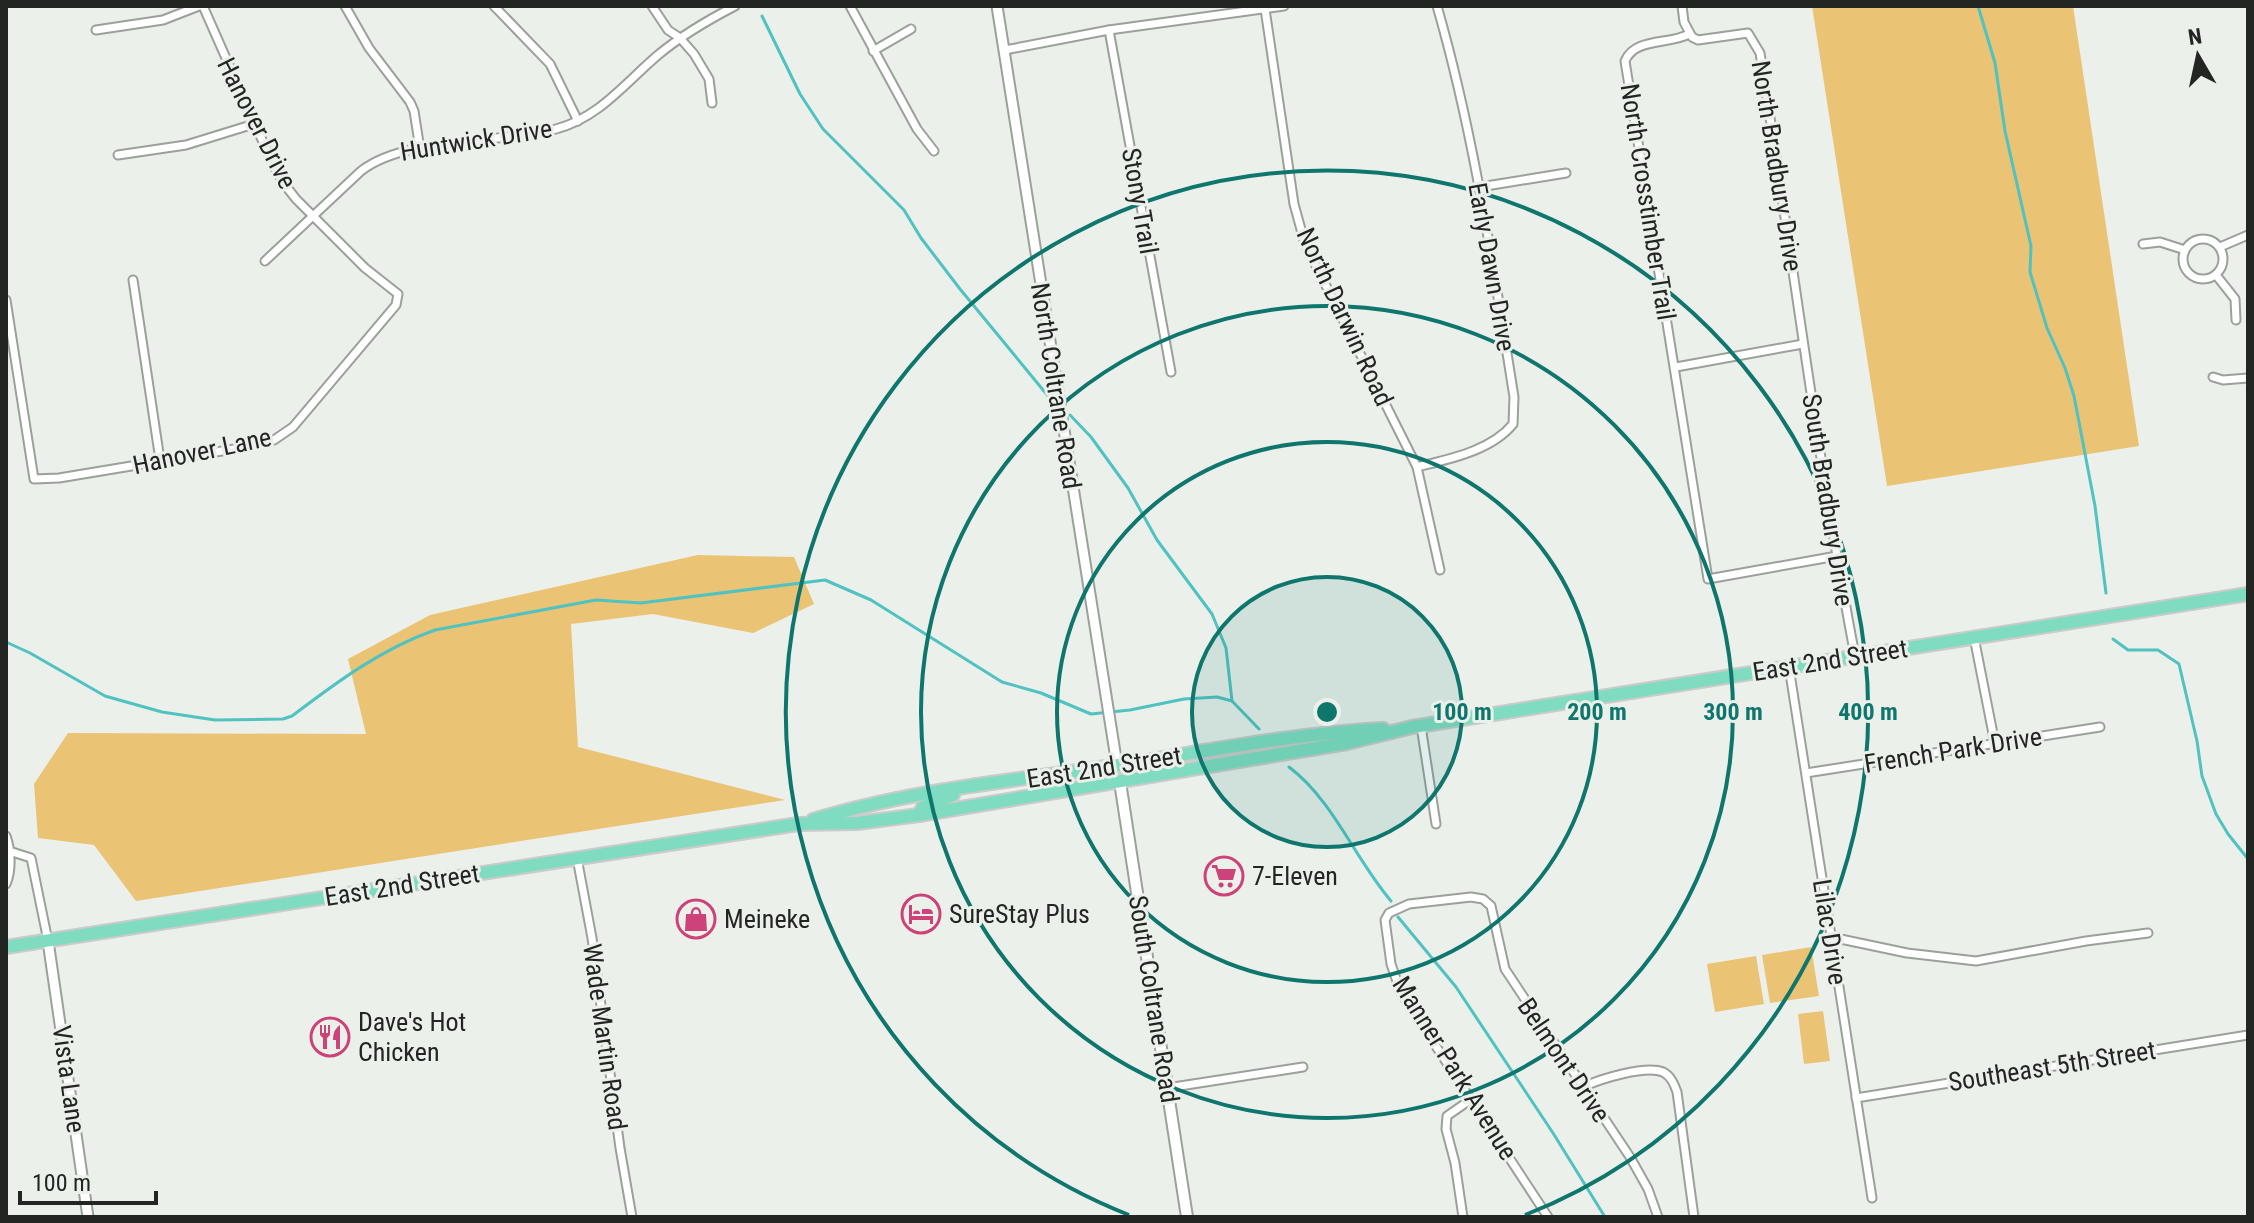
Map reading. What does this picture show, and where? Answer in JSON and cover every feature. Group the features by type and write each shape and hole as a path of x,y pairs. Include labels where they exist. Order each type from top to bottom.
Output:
{"main road":[{"name":"East 2nd Street","path":"6,947 798,824 857,823 919,815 1347,743 1416,726 2248,594"},
{"name":"East 2nd Street","path":"798,824 854,807 970,787 1262,741 1416,726"},
{"path":"1117,765 1120,782"},
{"name":"South Coltrane Road","path":"1120,782 1187,1217"},
{"path":"919,815 923,807 970,787"}],"street":[{"path":"96,30 163,20 201,6"},
{"name":"Hanover Drive","path":"201,6 274,167 312,216 365,268 398,294"},
{"path":"345,6 369,48 410,102 420,149"},
{"path":"494,6 550,64 578,121"},
{"path":"652,6 668,30 694,54 709,79 712,103"},
{"name":"Huntwick Drive","path":"265,261 361,171 379,158 552,130 578,121 610,100 680,38 735,6"},
{"path":"850,6 917,129 934,151"},
{"name":"North Coltrane Road","path":"997,6 1117,765"},
{"path":"1005,50 1109,30 1284,6"},
{"name":"Early Dawn Drive","path":"1417,467 1475,449 1496,439 1513,424 1514,397 1480,187 1437,6"},
{"path":"1682,6 1689,34"},
{"name":"North Darwin Road","path":"1265,9 1294,204 1305,244 1417,467 1440,570"},
{"path":"873,51 911,29"},
{"name":"Stony Trail","path":"1109,30 1171,372"},
{"name":"North Bradbury Drive","path":"1689,34 1698,40 1748,33 1760,53 1803,344"},
{"name":"North Crosstimber Trail","path":"1676,367 1625,61 1637,47 1679,40 1689,34"},
{"path":"118,155 186,145 254,124"},
{"path":"1480,187 1566,173"},
{"path":"2220,247 2248,235"},
{"path":"2202,238 2212,240 2220,247 2223,261 2216,275 2200,279 2191,274 2183,260 2185,250 2192,242 2202,238"},
{"path":"2143,244 2160,242 2185,250"},
{"path":"2216,275 2235,299 2236,320"},
{"path":"133,280 160,460"},
{"name":"Hanover Lane","path":"6,300 34,479 59,478 274,440 293,427 312,405 396,305 398,294"},
{"path":"1803,344 1676,367 1708,579 1837,556"},
{"name":"South Bradbury Drive","path":"1803,344 1855,656"},
{"path":"2213,377 2223,380 2248,378"},
{"path":"1974,637 1995,744"},
{"name":"Lilac Drive","path":"1789,667 1872,1198"},
{"path":"1416,726 1436,824"},
{"name":"French Park Drive","path":"1806,773 2100,727"},
{"path":"6,836 9,879 6,884"},
{"path":"8,851 31,858 48,941"},
{"path":"8,864 23,856"},
{"name":"Wade Martin Road","path":"577,858 592,938 632,1217"},
{"name":"Manner Park Avenue","path":"1483,899 1471,897 1409,904 1389,913 1385,920 1385,932 1395,981 1548,1217"},
{"name":"Belmont Drive","path":"1483,899 1494,913 1505,969 1648,1189 1658,1217"},
{"path":"1831,937 1920,955 1976,961 2148,933"},
{"name":"Vista Lane","path":"48,941 88,1217"},
{"name":"Southeast 5th Street","path":"1856,1098 2248,1035"},
{"path":"1167,1088 1303,1067"},
{"path":"1583,1087 1603,1078 1654,1071 1666,1073 1672,1080 1677,1092 1694,1217"},
{"path":"1463,1217 1446,1129 1447,1116 1470,1100"}],"shaded area":[{"path":"1812,6 2073,6 2139,446 1887,486"},
{"path":"698,555 794,557 814,604 753,633 653,614 571,624 578,747 785,800 136,901 94,845 38,838 34,784 68,733 366,734 348,659 430,615"},
{"path":"1811,947 1819,996 1770,1003 1762,955"},
{"path":"1756,956 1764,1004 1715,1012 1707,964"},
{"path":"1823,1011 1830,1061 1804,1064 1798,1014"}],"waterway":[{"path":"1978,6 1995,63 2005,131 2031,246 2030,272 2047,328 2074,396 2095,506 2106,593"},
{"path":"762,16 800,94 823,129 904,210 960,289 1053,402"},
{"path":"1070,415 1091,437 1128,488 1157,540 1212,614 1226,648 1232,701"},
{"path":"6,642 105,696 162,712 215,720 283,719 292,716 378,657 435,630 596,600 641,603 825,580 871,600 1002,682 1041,693 1091,714 1184,699 1217,697 1232,701 1259,729"},
{"path":"2113,639 2128,650 2158,650 2179,664 2202,776 2216,814 2248,859"},
{"path":"1289,767 1331,813 1391,901"},
{"path":"1398,917 1456,987 1605,1217"}],"place":[{"name":"7-Eleven","path":"1224,876"},
{"name":"SureStay Plus","path":"921,914"},
{"name":"Meineke","path":"696,919"},
{"name":"Dave's Hot Chicken","path":"330,1037"}]}
